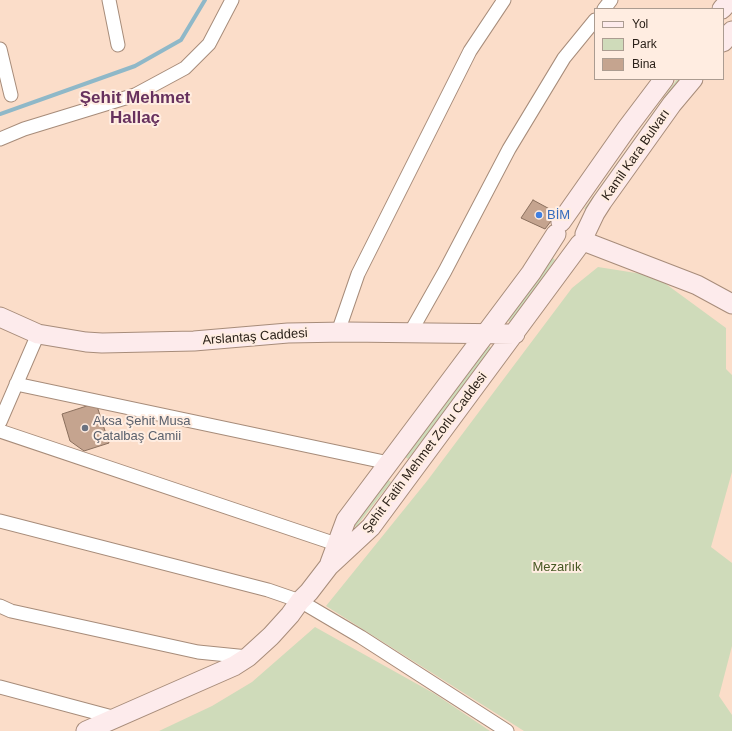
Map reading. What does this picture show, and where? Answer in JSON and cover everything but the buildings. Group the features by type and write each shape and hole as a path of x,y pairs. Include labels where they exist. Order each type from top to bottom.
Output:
{"main road":[{"path":"723,8 730,0"},
{"path":"724,41 732,31"},
{"name":"Kamil Kara Bulvarı","path":"485,334 531,273 558,228 627,128 663,80"},
{"name":"Kamil Kara Bulvarı","path":"515,334 582,240 602,202 672,104 692,80"},
{"path":"558,228 559,243 564,246 570,248 582,240 698,285 732,304"},
{"name":"Arslantaş Caddesi","path":"0,317 38,334 86,342 102,343 194,341 269,334 338,332 515,334"},
{"name":"Şehit Fatih Mehmet Zorlu Caddesi","path":"329,566 346,520 485,334"},
{"name":"Şehit Fatih Mehmet Zorlu Caddesi","path":"86,731 234,666 248,657 271,636 290,615 329,566 371,527 515,334"}],"street":[{"path":"109,0 118,45"},
{"path":"0,139 24,129 135,95 185,68 209,44 232,0"},
{"path":"338,332 358,274 470,51 504,0"},
{"path":"605,8 611,0"},
{"path":"410,333 445,271 509,149 564,58 594,21"},
{"path":"0,49 11,95"},
{"path":"0,422 38,334"},
{"path":"16,384 389,463"},
{"path":"0,431 336,544"},
{"path":"0,521 268,590 300,601 361,637 507,731"},
{"path":"0,606 10,611 198,652 248,657"},
{"path":"0,687 116,718"}],"green space":[{"path":"676,80 684,80 587,210 584,209"},
{"path":"552,257 555,260 512,323 508,321"},
{"name":"Mezarlık","path":"598,267 655,276 726,328 726,369 732,375 732,472 711,547 732,563 732,646 719,696 732,715 732,731 524,731 326,606 427,481 572,288"},
{"path":"489,346 493,349 408,459 404,456"},
{"path":"387,479 391,482 356,527 352,524"},
{"path":"315,627 435,694 490,731 159,731 212,706 252,682"}],"waterway":[{"path":"0,114 135,66 181,40 205,0"}],"place":[{"name":"BİM","path":"539,215"},
{"name":"Aksa Şehit Musa Çatalbaş Camii","path":"85,428"}],"district":[{"name":"Şehit Mehmet Hallaç","path":"135,108"}]}
